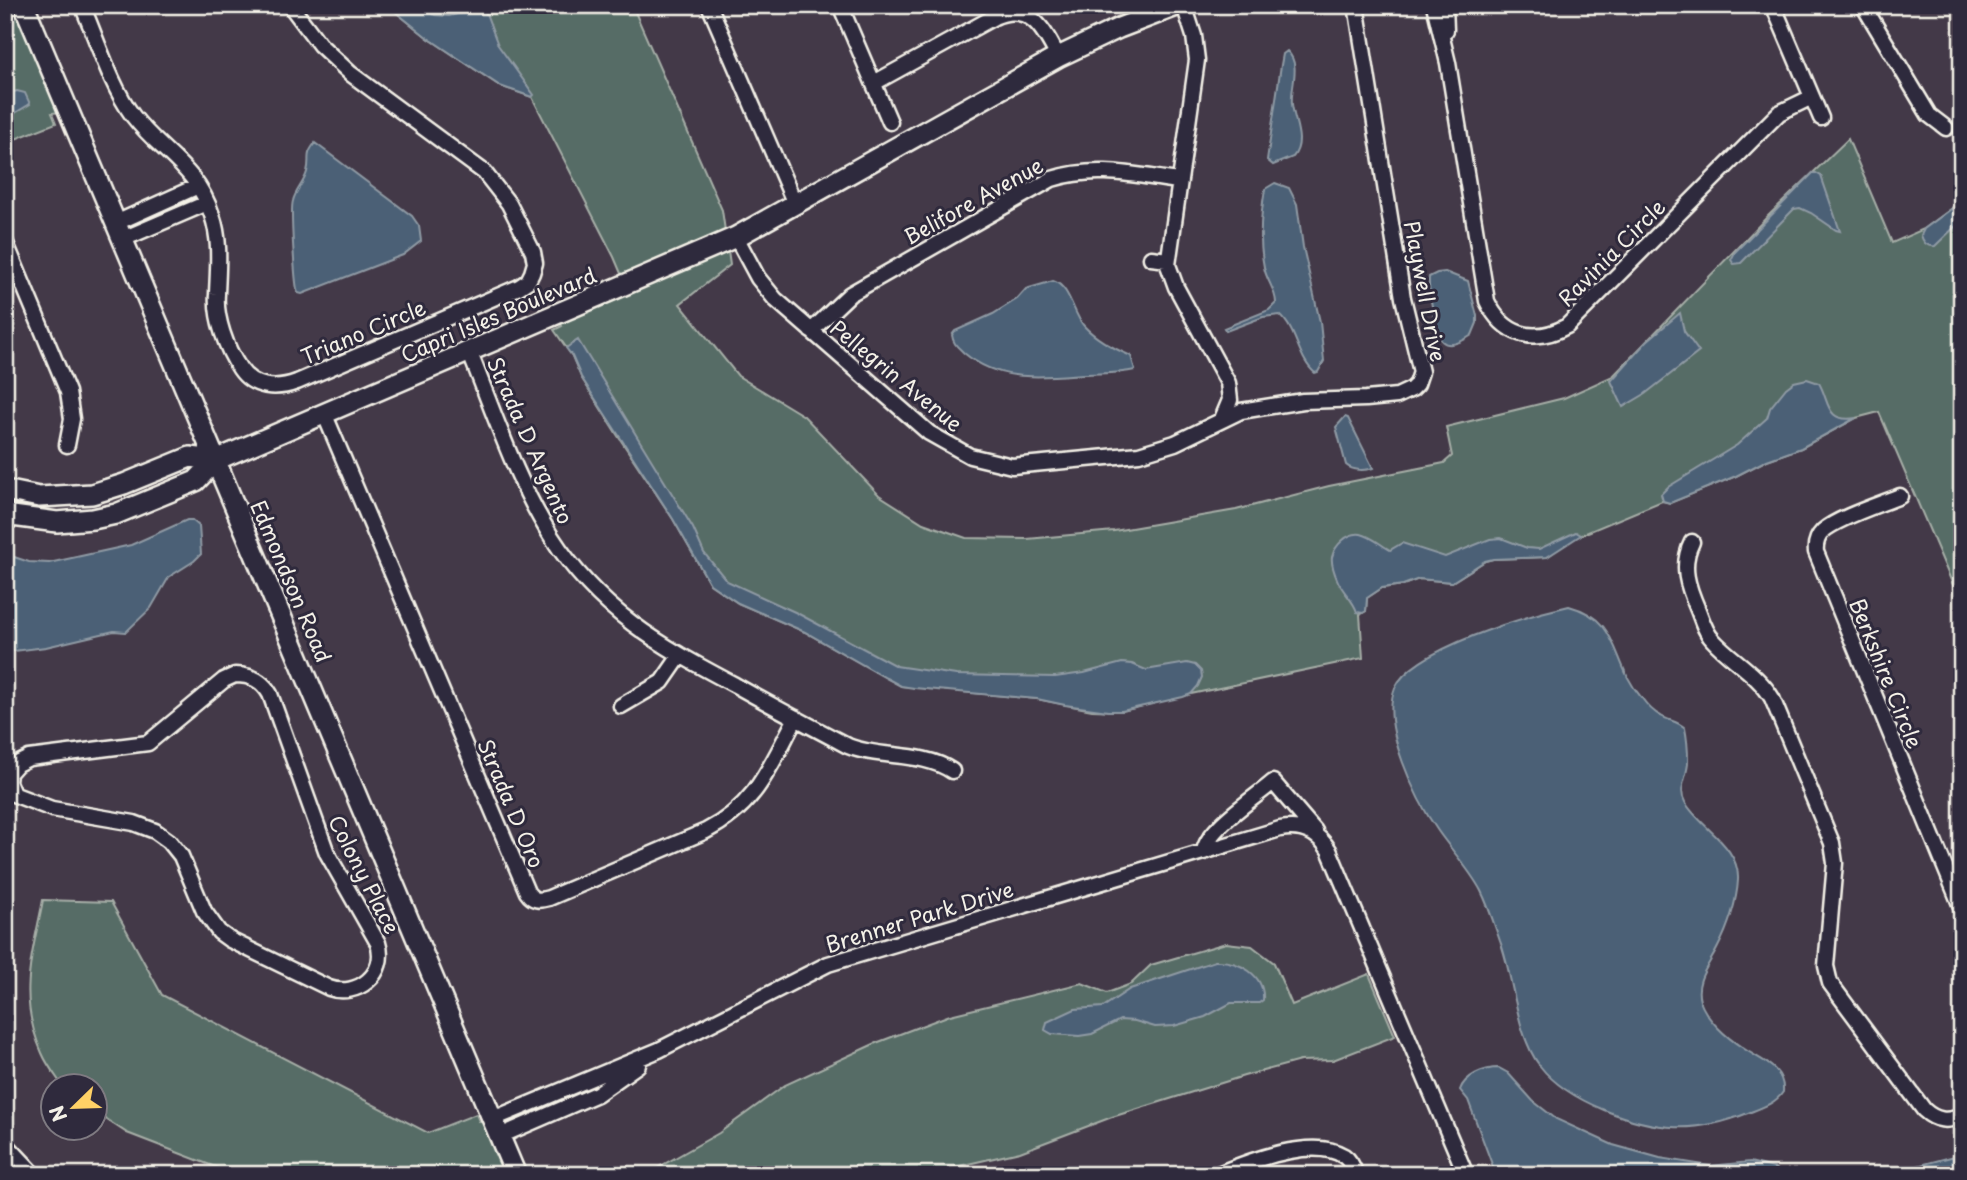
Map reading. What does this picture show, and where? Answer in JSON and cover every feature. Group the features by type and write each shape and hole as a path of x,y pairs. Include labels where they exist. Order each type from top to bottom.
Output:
{"street":[{"name":"Edmondson Road","path":"24,5 516,1175"},
{"name":"Triano Circle","path":"82,5 128,108 144,129 187,168 207,202 219,251 219,321 240,368 253,381 265,386 284,387 519,286 528,281 535,264 533,252 509,204 484,172 351,74 320,45 290,5"},
{"path":"709,5 795,204"},
{"path":"840,5 890,122"},
{"path":"1181,5 1194,36 1197,60 1168,260 1172,279 1228,383 1230,400 1222,419"},
{"name":"Capri Isles Boulevard","path":"5,515 57,522 93,519 116,513 196,481 216,460 736,237 1058,57 1101,36 1181,5"},
{"name":"Playwell Drive","path":"1222,419 1241,411 1285,403 1397,396 1412,389 1420,378 1420,367 1404,298 1356,5"},
{"name":"Ravinia Circle","path":"1434,5 1448,63 1487,300 1504,325 1528,335 1550,334 1567,326 1779,113 1812,97"},
{"name":"Ravinia Circle","path":"1445,5 1448,63"},
{"path":"1773,5 1821,118"},
{"path":"1863,5 1929,115 1946,128"},
{"path":"873,83 994,17 1011,11 1021,13 1037,23 1049,38 1058,57"},
{"name":"Belifore Avenue","path":"811,331 860,288 1052,179 1078,172 1100,171 1178,181"},
{"path":"120,231 198,186"},
{"path":"120,231 207,202"},
{"name":"Pellegrin Avenue","path":"736,237 767,290 811,331 929,433 957,450 984,461 1029,466 1139,454 1175,443 1222,419"},
{"path":"5,241 68,392 72,419 67,445"},
{"path":"1151,258 1168,260"},
{"name":"Strada D Argento","path":"469,351 528,493 552,538 573,567 612,609 680,656 858,750 932,761 952,771"},
{"name":"Strada D Oro","path":"324,413 532,902 549,898 727,820 743,807 756,791 796,718"},
{"name":"Capri Isles Boulevard","path":"5,490 23,495 55,497 92,494 190,457 216,460"},
{"path":"110,489 116,513"},
{"name":"Berkshire Circle","path":"1900,496 1831,526 1820,534 1816,552 1962,909"},
{"path":"1692,542 1686,558 1686,579 1705,628 1715,642 1763,686 1772,698 1832,843 1835,863 1825,966 1830,983 1924,1110 1941,1120 1950,1121 1962,1116"},
{"path":"621,706 659,685 680,656"},
{"name":"Colony Place","path":"244,675 258,680 270,694 327,853 378,943 381,956 376,971 361,986 345,991 335,990 230,940 219,932 209,919 181,856 169,841 155,831 134,823 52,809 9,794 7,773 17,764 34,757 148,743 224,680 244,675"},
{"path":"1204,852 1213,832 1273,782 1320,838 1329,850 1462,1170"},
{"name":"Brenner Park Drive","path":"496,1128 597,1094 659,1050 836,961 1288,828 1303,829 1320,838"},
{"path":"5,1143 35,1175"},
{"path":"1216,1175 1266,1155 1304,1151 1326,1151 1341,1155 1350,1161 1356,1175"}],"green space":[{"path":"5,5 16,5 61,112 52,113 56,123 5,143"},
{"path":"387,5 632,5 722,210 730,265 680,304 738,376 804,416 879,495 923,523 966,538 1027,539 1114,531 1236,510 1329,486 1444,463 1452,456 1446,427 1564,398 1613,376 1768,216 1848,139 1892,243 1924,229 1962,201 1962,606 1879,412 1856,418 1801,448 1767,460 1736,476 1670,503 1662,501 1571,539 1547,557 1493,559 1485,561 1452,582 1419,579 1382,588 1367,598 1366,611 1360,614 1363,658 1122,711 1092,710 1037,699 901,686 805,632 738,603 710,584 673,519 618,436 554,330 562,326 559,320 628,290 614,257 532,97 500,86 428,38"},
{"path":"43,900 111,902 162,995 428,1133 476,1114 479,1121 485,1119 508,1175 236,1175 127,1133 108,1121 108,1072 51,1070 34,1033 30,1013 28,995 31,959"},
{"path":"1226,943 1252,946 1274,963 1292,1005 1369,974 1395,1036 1333,1060 1300,1061 1244,1076 1112,1117 1020,1152 942,1170 933,1175 645,1175 719,1133 785,1085 876,1043 950,1015 1082,983 1107,993 1131,984 1151,965"}],"water":[{"path":"387,5 430,5 429,12 449,16 484,8 498,45 534,95 532,97 500,86 428,38"},
{"path":"1287,51 1295,69 1292,104 1299,144 1293,157 1273,165 1267,160 1283,54"},
{"path":"17,91 25,93 30,104 5,119 5,94"},
{"path":"315,143 412,216 419,226 421,241 403,255 302,294 298,293 296,277 292,207 294,197 307,172 309,154"},
{"path":"1813,173 1821,176 1840,231 1811,213 1800,208 1794,209 1741,263 1734,264 1731,260 1735,252"},
{"path":"1275,183 1289,188 1297,204 1303,247 1320,322 1324,361 1315,373 1280,315 1263,317 1226,331 1224,328 1269,310 1276,303 1264,267 1261,238 1265,189"},
{"path":"1962,201 1962,220 1935,246 1926,244 1921,235 1924,229"},
{"path":"1445,272 1468,281 1477,316 1472,335 1453,344 1447,344 1439,337 1429,290 1429,277"},
{"path":"1053,281 1063,288 1084,326 1106,343 1131,356 1135,370 1037,377 1007,374 978,363 955,343 952,335 955,331 993,314 1017,299 1026,289"},
{"path":"1680,313 1684,331 1699,352 1645,394 1623,407 1611,381 1647,341"},
{"path":"578,340 693,528 704,553 727,581 797,613 896,666 956,675 1055,677 1122,663 1146,670 1187,663 1195,665 1201,671 1202,677 1198,686 1191,694 1183,697 1122,711 1108,711 1037,699 901,686 805,632 738,603 710,584 673,519 581,377 566,348"},
{"path":"1807,379 1819,383 1834,414 1846,419 1856,418 1801,448 1767,460 1736,476 1670,503 1663,501 1661,494 1668,487 1737,445 1767,418 1770,408 1786,388 1794,382"},
{"path":"1345,417 1348,418 1373,468 1359,470 1346,465 1336,427"},
{"path":"192,520 199,526 201,554 169,577 151,608 126,632 114,631 46,647 5,652 5,554 29,562 49,563 131,545"},
{"path":"1576,532 1581,535 1547,557 1493,559 1485,561 1452,582 1419,579 1382,588 1367,598 1366,611 1363,613 1357,612 1342,588 1332,562 1339,544 1356,534 1368,537 1390,550 1402,543 1445,557 1490,539 1501,538 1527,548 1539,549"},
{"path":"1569,606 1598,621 1607,632 1631,684 1650,708 1685,728 1688,766 1683,797 1692,811 1726,847 1737,868 1734,905 1722,940 1701,979 1700,1001 1707,1015 1724,1033 1776,1070 1783,1083 1783,1092 1767,1105 1729,1120 1693,1127 1658,1126 1641,1122 1586,1102 1546,1074 1532,1054 1520,1023 1505,956 1484,897 1429,817 1411,782 1396,741 1392,703 1395,688 1406,674 1424,660 1473,636"},
{"path":"1215,961 1233,963 1249,971 1260,983 1263,1000 1259,1003 1231,1003 1205,1017 1174,1026 1155,1027 1120,1020 1092,1034 1079,1036 1052,1034 1045,1030 1047,1022 1075,1009 1103,1007 1130,989"},
{"path":"1499,1068 1508,1073 1533,1101 1556,1119 1613,1145 1660,1158 1710,1166 1750,1162 1774,1168 1784,1175 1496,1175 1468,1100 1460,1090 1475,1074"},
{"path":"1962,1154 1962,1172 1956,1175 1883,1175"}]}
